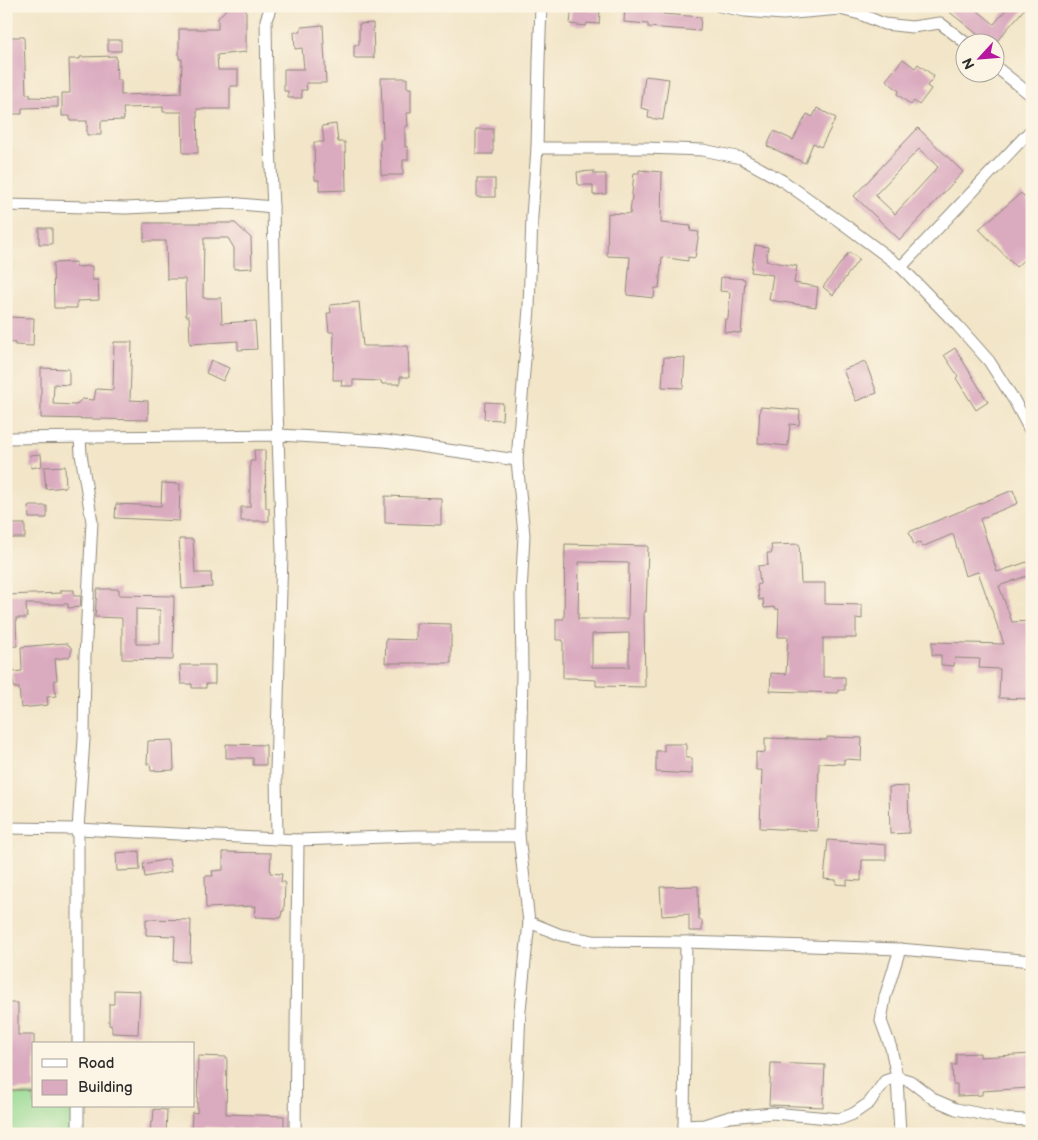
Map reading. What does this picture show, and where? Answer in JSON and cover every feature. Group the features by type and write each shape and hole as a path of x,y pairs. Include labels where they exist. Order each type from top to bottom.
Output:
{"street":[{"path":"271,6 266,20 267,87 273,206 282,552 276,772 278,839"},
{"path":"515,1134 520,1010 529,922 519,836 522,671 521,594 524,535 518,460 529,308 532,216 537,148 541,6"},
{"path":"720,6 745,11 783,14 840,9 860,14 884,24 912,27 940,23 956,35"},
{"path":"1006,75 1032,96"},
{"path":"901,267 1032,129"},
{"path":"537,148 703,150 741,158 782,181 901,267 989,361 1014,400 1032,434"},
{"path":"6,205 126,208 229,203 273,206"},
{"path":"6,438 279,435 385,441 518,460"},
{"path":"78,1042 78,829 84,739 85,656 92,522 80,438"},
{"path":"6,828 78,829 298,840 415,836 519,836"},
{"path":"295,1134 298,840"},
{"path":"529,922 561,935 593,941 900,949 1032,961"},
{"path":"686,942 683,1130 730,1117 774,1113 840,1120 869,1103 885,1081 897,1077 910,1081 935,1100 956,1108 1006,1119 1028,1120 1032,1123"},
{"path":"900,949 881,1021 891,1048 897,1077 900,1134"},
{"path":"78,1108 78,1134"}],"green space":[{"path":"6,1094 32,1095 32,1108 73,1108 73,1134 6,1134"}],"building":[{"path":"229,6 242,6 246,9 246,52 217,55 218,70 238,70 238,86 230,86 230,109 197,109 198,153 183,153 182,112 163,112 163,107 123,108 124,120 101,121 101,135 87,135 87,121 70,121 70,116 62,116 62,93 70,93 69,59 116,56 117,80 121,80 121,95 181,93 182,59 179,59 179,29 218,29 218,18"},
{"path":"572,6 589,6 588,10 600,12 599,24 587,23 586,26 570,24"},
{"path":"625,6 664,6 663,14 701,17 700,31 648,27 648,24 624,22"},
{"path":"942,6 972,6 994,24 1009,6 1027,6 1005,32 974,32"},
{"path":"373,23 374,58 354,58 354,45 359,45 359,24"},
{"path":"323,25 326,83 306,83 307,90 301,90 302,98 288,98 288,91 284,91 284,69 304,69 302,48 295,49 294,32 301,32 301,27"},
{"path":"6,37 24,37 26,94 30,94 30,97 58,98 58,107 22,108 22,114 11,114 11,109 6,109"},
{"path":"108,40 121,40 121,51 108,51"},
{"path":"903,59 915,68 918,64 934,76 927,86 931,89 919,105 914,101 911,105 897,94 899,91 886,80"},
{"path":"645,76 669,79 663,120 648,118 649,110 641,108"},
{"path":"381,78 407,78 407,88 411,88 411,113 407,113 408,126 405,126 405,147 408,147 408,160 403,160 403,175 381,175 380,139 383,139"},
{"path":"817,108 836,118 821,147 813,143 805,163 767,146 774,131 793,140 807,114 813,117"},
{"path":"336,124 338,142 345,142 346,190 319,191 319,180 315,180 314,142 324,142 322,126"},
{"path":"918,128 963,172 900,240 854,196","holes":["919,149 938,167 895,214 875,195"]},
{"path":"476,129 493,129 493,154 476,154"},
{"path":"639,170 662,172 661,223 691,226 690,231 699,232 695,258 688,257 688,261 662,257 659,288 655,288 654,298 627,295 630,257 607,256 608,213 630,214 634,173 639,173"},
{"path":"594,171 594,174 606,174 606,194 593,195 593,185 578,185 577,172"},
{"path":"477,179 495,179 495,197 477,197"},
{"path":"1021,193 1032,205 1032,252 1016,267 979,229"},
{"path":"144,223 235,223 251,238 252,268 234,269 234,248 228,238 204,238 203,298 221,298 222,323 255,321 257,349 238,350 238,341 190,344 189,316 186,316 185,279 167,279 166,241 144,241"},
{"path":"39,228 52,228 52,244 39,244"},
{"path":"755,245 768,247 766,261 797,266 794,283 818,287 816,307 769,300 773,275 751,272"},
{"path":"849,252 859,259 833,295 823,287"},
{"path":"76,262 76,267 92,266 92,280 98,280 99,300 77,301 77,308 54,308 53,263"},
{"path":"721,277 745,279 741,333 724,332 725,319 728,319 730,292 720,291"},
{"path":"359,302 363,346 408,346 409,377 400,377 400,384 382,384 381,381 353,380 353,386 341,386 342,380 333,380 334,332 329,332 327,313 331,313 330,305"},
{"path":"6,317 34,318 33,346 15,345 15,343 6,342"},
{"path":"114,342 132,342 130,400 148,401 148,420 41,418 41,368 69,369 69,385 54,384 53,404 76,405 82,399 94,400 96,389 113,390"},
{"path":"955,348 988,402 976,410 956,378 958,376 944,355"},
{"path":"664,357 685,358 683,388 662,387"},
{"path":"211,360 229,368 223,381 206,373"},
{"path":"865,361 877,393 856,401 843,370"},
{"path":"485,402 503,403 502,420 484,419"},
{"path":"760,407 800,410 799,425 790,424 788,446 758,443"},
{"path":"254,450 265,450 266,508 269,508 269,521 241,521 241,507 250,507 250,461 255,461"},
{"path":"41,454 42,466 31,468 30,455"},
{"path":"65,466 66,487 46,489 44,467"},
{"path":"162,483 180,484 179,521 115,518 116,504 161,506"},
{"path":"1013,490 1018,503 980,519 997,572 1027,562 1032,574 999,586 1012,622 1032,621 1032,699 999,698 1000,669 979,668 980,659 955,658 954,666 941,665 941,655 932,655 932,642 1004,644 978,572 965,576 953,534 922,547 920,542 914,545 909,532"},
{"path":"385,496 441,498 441,525 385,523"},
{"path":"28,506 47,506 47,518 29,518"},
{"path":"6,524 25,524 25,538 6,538"},
{"path":"179,539 193,539 195,573 211,573 212,587 182,589"},
{"path":"565,544 648,546 646,612 644,612 645,687 596,686 596,680 563,678 563,640 556,640 556,619 564,619","holes":["579,562 629,563 628,619 578,619","629,633 629,667 592,667 592,634"]},
{"path":"799,544 801,583 825,583 825,604 862,605 862,619 856,618 856,638 823,638 823,677 845,677 845,690 838,690 838,693 770,691 771,673 786,674 788,637 778,637 779,609 774,607 764,608 763,599 759,600 757,585 760,584 758,566 768,565 767,553 772,553 771,545"},
{"path":"97,589 119,589 119,595 174,596 173,660 122,659 122,618 95,617","holes":["136,609 160,610 160,644 136,644"]},
{"path":"61,590 74,590 74,596 81,596 80,607 68,608 68,604 26,604 27,618 16,618 17,646 6,647 6,595 61,593"},
{"path":"416,623 451,624 451,663 385,663 386,639 416,640"},
{"path":"65,643 72,649 69,657 55,659 57,680 54,680 56,696 47,697 48,705 21,708 19,688 14,688 12,672 22,671 21,647"},
{"path":"180,665 215,665 215,684 206,684 206,688 192,688 192,684 181,684"},
{"path":"827,737 862,738 861,760 844,759 844,764 819,763 817,831 760,828 762,770 756,770 756,752 765,753 765,738 827,740"},
{"path":"173,740 174,770 151,771 150,764 147,764 148,741"},
{"path":"226,744 266,745 266,765 253,765 253,758 226,758"},
{"path":"664,744 686,744 686,758 692,758 692,774 656,772 656,751 664,751"},
{"path":"908,786 909,833 890,834 889,787"},
{"path":"828,840 886,845 886,860 862,860 861,881 847,880 847,885 836,884 836,880 824,879"},
{"path":"139,851 140,870 117,871 116,853"},
{"path":"223,852 271,853 270,873 282,874 281,882 285,882 284,911 282,911 281,918 255,917 256,906 206,908 205,876 213,876 212,871 223,870"},
{"path":"169,859 171,872 145,877 143,864"},
{"path":"698,886 699,920 702,920 702,931 689,931 689,914 662,916 660,887"},
{"path":"146,919 191,920 190,962 174,961 175,936 146,935"},
{"path":"114,990 140,991 138,1034 112,1033 112,1026 109,1025 109,1004 114,1004"},
{"path":"6,1003 18,1003 18,1035 34,1035 34,1042 32,1042 32,1090 6,1090"},
{"path":"980,1053 980,1057 1032,1054 1032,1084 1030,1084 1029,1088 982,1091 982,1095 957,1096 957,1084 953,1084 952,1065 956,1065 956,1054"},
{"path":"198,1056 227,1057 226,1114 284,1116 284,1134 258,1134 258,1130 205,1127 205,1134 191,1134 192,1112 197,1113"},
{"path":"771,1063 825,1065 823,1107 769,1105"},
{"path":"154,1109 167,1110 166,1134 150,1134"}]}
